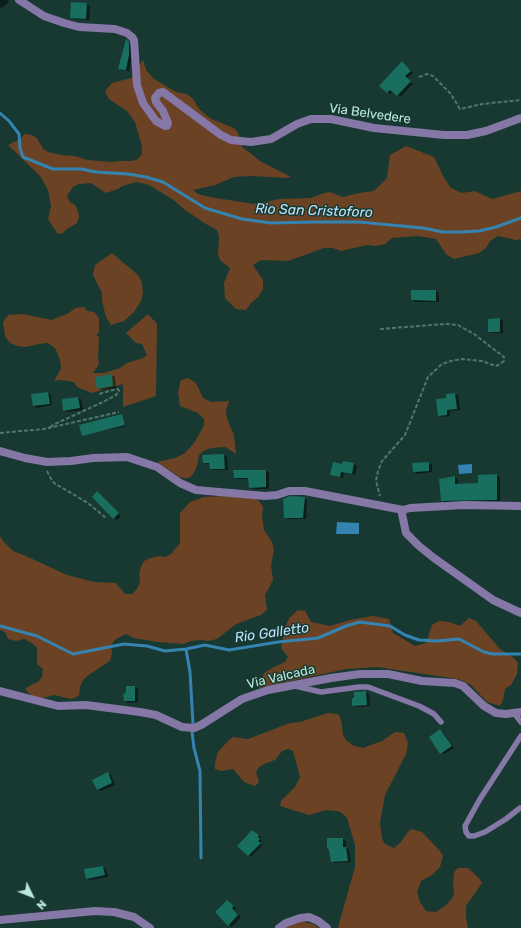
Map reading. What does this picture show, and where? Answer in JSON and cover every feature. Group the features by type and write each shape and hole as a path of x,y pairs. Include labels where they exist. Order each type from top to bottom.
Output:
{"street":[{"name":"Via Belvedere","path":"19,0 44,16 64,23 79,27 114,29 132,36 134,40 137,86 143,103 156,121 165,126 167,126 168,123 163,111 156,102 156,98 159,93 163,92 221,136 231,140 251,142 271,139 297,124 311,119 331,119 374,128 444,135 467,135 486,131 521,118"},
{"path":"0,451 47,462 93,458 127,458 157,467 180,483 196,490 265,496 289,491 305,491 402,510 410,508 464,505 521,506"},
{"path":"402,510 402,519 406,533 419,546 493,600 521,613"},
{"name":"Via Valcada","path":"0,691 58,706 86,705 156,715 182,727 194,728 251,695 291,685 360,674 388,674 422,681 455,683 463,686 489,709 496,713 517,713"},
{"path":"0,920 95,911 114,912 134,917 150,928"},
{"path":"279,928 286,923 300,918 309,917 318,921 327,928"}],"lane":[{"path":"291,685 321,692 368,687 419,706 434,714 441,722"},
{"path":"517,713 521,722"},
{"path":"520,808 485,832 474,836 469,836 466,832 465,826 480,799 521,736"}],"path":[{"path":"419,77 427,74 433,76 451,94 460,109 482,104 521,100"},
{"path":"380,330 445,324 458,325 474,334 504,357 504,361 496,366 482,361 462,360 442,364 428,377 406,435 382,461 378,471 376,481 377,490 386,508"},
{"path":"49,428 107,400 116,395 119,391 118,389 99,394"},
{"path":"0,433 49,428 120,412"},
{"path":"47,462 47,470 54,483 88,503 106,518"}],"shaded area":[{"path":"143,60 146,70 154,79 176,92 187,94 193,99 200,110 211,119 234,128 238,133 242,147 260,161 291,177 234,177 215,185 193,190 198,194 254,204 280,199 311,198 330,192 343,197 374,191 387,178 390,155 406,146 434,157 450,187 462,193 475,191 492,199 521,191 521,239 516,240 498,236 490,241 486,248 479,253 454,259 446,254 436,239 418,236 392,238 385,244 376,246 367,245 341,251 333,248 324,248 288,261 261,260 253,265 263,280 263,289 246,310 236,309 225,298 224,283 230,268 220,260 218,254 219,236 217,230 149,185 137,182 122,186 106,193 91,183 79,184 73,187 67,196 70,202 75,205 79,217 77,223 63,233 58,234 48,219 51,206 48,190 40,176 8,145 20,139 25,134 32,135 37,138 43,149 48,152 61,155 75,156 87,160 112,162 132,161 138,159 142,154 142,146 135,122 127,111 109,99 105,91 112,83 131,78"},
{"path":"112,253 138,275 142,283 143,292 141,301 134,312 124,321 111,325 106,317 102,301 102,293 93,275 95,265"},
{"path":"84,307 87,311 94,312 99,318 99,332 96,335 99,337 99,364 93,373 104,373 120,368 127,363 143,358 147,355 142,344 136,343 126,333 148,314 157,324 156,396 123,407 123,384 92,393 77,387 74,382 60,380 54,381 61,369 60,360 55,348 48,343 26,347 17,346 10,343 5,336 3,322 8,315 23,314 52,320 69,313 75,308"},
{"path":"188,378 196,383 203,398 211,402 229,401 226,410 227,419 234,435 236,454 225,447 211,448 203,451 199,455 197,466 193,474 189,478 184,478 179,477 157,462 175,458 185,453 194,443 204,426 204,419 198,413 180,406 178,392 181,380"},
{"path":"225,496 253,498 259,501 263,507 262,515 264,530 272,542 274,550 271,565 273,580 265,595 267,610 261,615 236,624 217,639 208,641 191,641 184,644 158,642 134,638 126,634 116,639 111,645 112,653 110,661 83,680 80,687 79,696 71,699 54,695 38,699 25,689 38,682 42,677 43,669 37,664 37,648 32,643 24,639 16,641 8,639 5,632 0,630 0,536 13,551 67,575 94,582 116,583 125,594 132,594 137,589 140,582 139,574 144,561 158,556 165,557 171,554 180,543 180,513 190,502 204,497"},
{"path":"298,610 305,611 311,622 330,626 350,620 373,616 389,619 393,633 415,646 426,643 432,625 439,621 449,622 460,626 469,618 476,621 500,649 514,658 518,663 517,674 511,685 505,689 500,706 487,702 470,684 458,679 377,667 346,669 259,688 264,673 285,662 288,657 281,648 285,627 290,617"},
{"path":"328,713 338,714 341,719 343,735 346,740 354,746 364,748 382,741 395,732 404,733 408,743 406,754 385,795 380,823 382,839 385,844 394,848 401,842 411,829 422,832 440,851 443,856 440,867 432,875 421,881 417,892 420,902 426,911 436,912 452,899 454,894 454,872 458,868 468,868 479,878 482,883 466,906 468,928 339,928 338,927 355,867 355,845 347,818 338,811 326,810 309,815 280,806 281,801 295,787 300,777 293,751 288,749 282,751 275,760 259,767 256,772 259,782 255,786 244,782 233,769 221,771 215,769 218,752 233,737 248,739 290,723 300,722"},
{"path":"298,921 313,924 319,928 282,928"}],"water":[{"path":"472,464 472,473 459,474 458,465"},
{"path":"337,522 359,523 359,534 336,534"}],"building":[{"path":"71,2 87,3 86,19 70,18"},
{"path":"126,39 129,42 129,55 126,70 118,69"},
{"path":"402,61 411,71 405,76 411,81 397,96 390,90 387,93 379,86"},
{"path":"411,290 436,290 436,301 411,300"},
{"path":"500,318 500,332 488,332 488,319"},
{"path":"112,374 113,386 97,389 95,377"},
{"path":"48,392 50,404 33,406 31,394"},
{"path":"455,393 457,409 447,410 447,415 438,416 436,399 446,398 446,394"},
{"path":"78,397 80,408 63,411 62,399"},
{"path":"122,414 125,425 82,436 79,425"},
{"path":"224,454 225,469 210,469 209,463 203,463 202,455"},
{"path":"343,461 354,463 352,474 341,472 340,477 330,475 333,462 342,464"},
{"path":"429,462 429,471 413,472 412,463"},
{"path":"233,470 266,470 266,487 249,488 248,478 234,478"},
{"path":"497,474 497,500 441,501 439,479 455,476 455,484 478,483 478,475"},
{"path":"97,491 119,513 113,519 92,497"},
{"path":"290,496 305,497 303,518 284,518 283,499"},
{"path":"126,686 135,686 135,701 124,701 123,694 126,693"},
{"path":"366,691 367,705 352,706 354,692"},
{"path":"440,729 452,746 440,754 429,737"},
{"path":"108,772 112,783 97,790 92,780"},
{"path":"252,830 259,835 258,837 260,839 258,841 261,843 248,856 237,846"},
{"path":"327,838 343,838 343,847 346,847 348,861 331,862 329,850 327,848"},
{"path":"103,866 105,875 86,879 84,869"},
{"path":"227,900 234,906 232,908 238,915 228,926 215,912"}],"waterway":[{"name":"Rio San Cristoforo","path":"0,113 9,121 19,134 20,148 23,157 53,169 81,169 146,177 163,182 205,208 242,219 271,223 359,222 423,228 443,232 462,232 479,231 496,227 521,218"},
{"name":"Rio Galletto","path":"0,626 37,636 73,654 124,644 147,646 165,651 205,645 229,650 278,642 318,638 346,626 360,622 390,626 405,635 419,640 437,641 459,639 484,652 493,654 521,654"},
{"path":"186,649 190,672 193,724"},
{"path":"192,732 194,748 200,771 201,858"}]}
